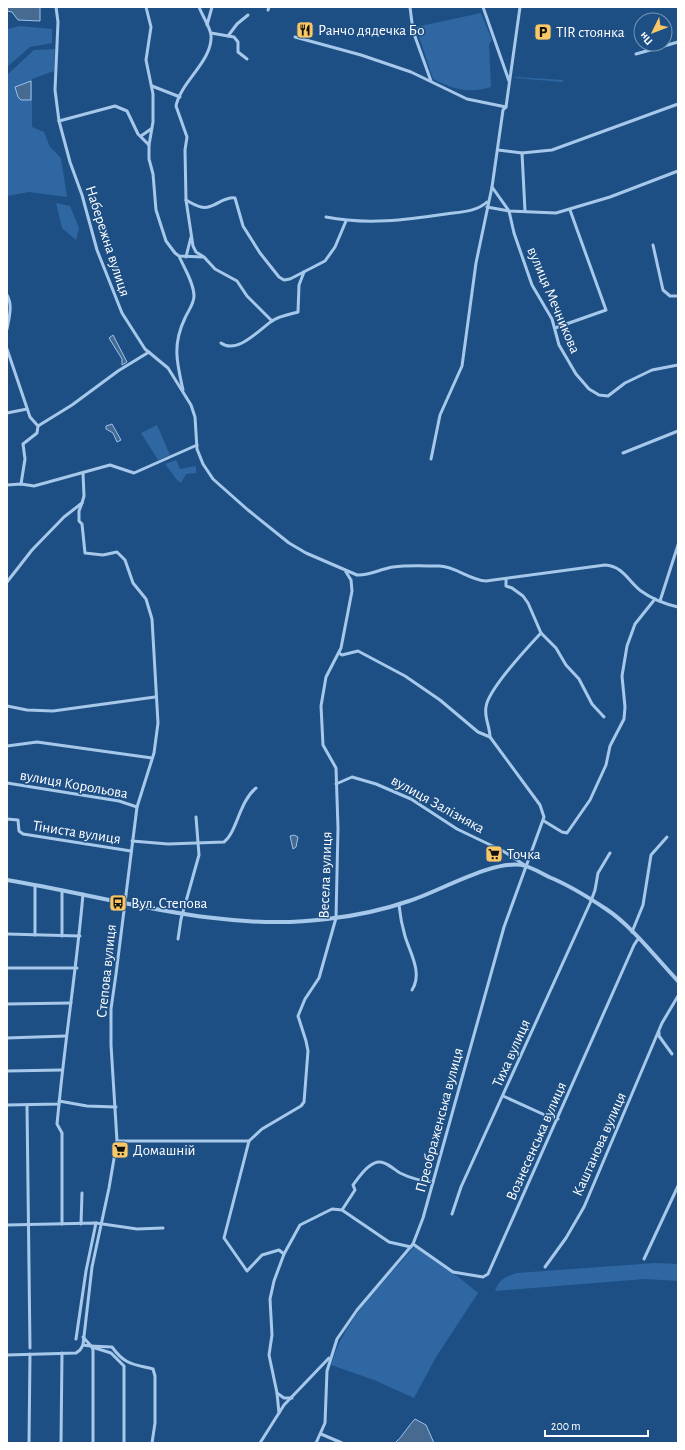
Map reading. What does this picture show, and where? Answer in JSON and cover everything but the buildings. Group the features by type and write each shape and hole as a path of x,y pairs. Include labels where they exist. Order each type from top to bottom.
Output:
{"street":[{"name":"Набережна вулиця","path":"56,7 58,22 55,90 59,121 97,250 120,309 139,341 149,352 164,364 183,392 195,416 197,445 207,472 248,510 300,549 357,575"},
{"path":"146,7 151,27 146,60 152,86 152,129 149,145 156,210 166,241 179,256 194,295 193,304 180,332 176,347 176,364 183,392"},
{"path":"199,7 211,34 206,57 192,75 176,106 187,137 186,200 191,234 196,252 204,257 215,269 237,281 247,296 272,321"},
{"path":"207,25 212,7"},
{"path":"410,7 413,31 431,81"},
{"path":"483,7 509,81"},
{"path":"431,459 440,415 462,366 476,263 487,202 492,187 503,110 506,107 520,7"},
{"path":"228,36 237,24 248,15"},
{"path":"211,34 228,36 237,39 238,52 247,59"},
{"path":"294,37 361,55 411,72 468,99 506,107"},
{"path":"636,54 678,42"},
{"path":"152,86 180,97"},
{"path":"498,150 522,153 552,150 678,104"},
{"path":"59,121 114,106 127,111 132,125 149,145"},
{"path":"141,136 152,129"},
{"path":"522,153 525,211"},
{"path":"487,207 509,212 525,211 556,213 610,198 678,171"},
{"path":"492,187 509,212"},
{"path":"186,200 199,207 207,208 227,199 235,198 243,226 260,254 278,277 287,280 325,261 346,221"},
{"path":"326,217 346,221 397,221 475,210 487,202"},
{"path":"555,328 606,310 570,210"},
{"name":"вулиця Мечникова","path":"509,212 514,234 532,285 552,319 559,345 576,374 588,389 599,395 608,396 625,383 652,370 678,365"},
{"path":"186,257 191,234"},
{"path":"653,245 661,286 666,294 678,296"},
{"path":"179,256 204,257"},
{"path":"221,342 230,346 248,340 272,321 298,312 299,285 305,271"},
{"path":"7,295 10,300 7,330"},
{"path":"7,349 30,417 38,426 37,433 24,444 25,459 21,484"},
{"path":"38,426 72,405 106,378 149,352"},
{"path":"7,413 27,409"},
{"path":"623,453 678,431"},
{"path":"7,485 21,484 34,486 110,465 134,473 197,445"},
{"path":"7,582 32,550 64,517 82,503 84,496 83,473"},
{"name":"Степова вулиця","path":"82,503 79,511 79,521 82,524 85,553 103,555 117,552 120,554 125,560 133,583 146,599 152,619 155,696 158,723 152,758 137,807 111,1009 111,1045 117,1141 102,1224 92,1267 83,1344"},
{"path":"660,601 678,546"},
{"path":"345,570 351,580 357,575 364,575 400,566 440,566 479,580 506,579 605,564 625,573 630,582 654,599 678,607"},
{"path":"506,579 506,586 518,592 528,603 541,633 556,648 569,668 579,679 592,704 604,717"},
{"name":"Весела вулиця","path":"249,1141 262,1129 301,1106 304,1102 308,1052 298,1016 305,999 319,978 336,918 338,828 336,768 325,750 321,737 321,706 326,676 330,665 339,653 352,591 351,580"},
{"path":"541,633 526,648 492,691 486,705 490,737 540,805 543,812 544,821 564,833 570,830 581,811 590,800 606,765 610,746 624,719 626,707 622,676 626,646 635,624 654,599"},
{"path":"339,653 342,655 358,651 405,676 440,700 478,732 490,737"},
{"path":"7,706 27,710 52,711 155,696"},
{"path":"7,746 37,742 152,758"},
{"name":"вулиця Залізняка","path":"336,784 352,777 396,791 417,802 457,829 503,851 526,866"},
{"name":"вулиця Корольова","path":"7,783 119,801 137,807"},
{"path":"132,841 220,844 227,840 245,801 256,788"},
{"path":"178,939 183,915 197,866 199,844 196,817"},
{"name":"Тіниста вулиця","path":"7,819 18,820 19,831 23,834 131,851"},
{"name":"Преображенська вулиця","path":"316,1443 325,1424 327,1371 337,1339 344,1327 412,1245 426,1211 504,927 544,821"},
{"path":"632,932 643,905 651,855 667,837"},
{"name":"Тиха вулиця","path":"452,1214 461,1187 591,901 595,890 598,872 610,854"},
{"path":"7,880 125,902 183,915 222,920 307,921 336,918 399,904 494,867 517,865 526,866 569,885 591,901 606,909 632,932 678,981"},
{"path":"35,935 36,885"},
{"path":"62,890 62,936"},
{"path":"62,1224 62,1133 57,1124 66,1036 80,936 83,894"},
{"path":"399,904 405,935 413,956 417,977 416,983 412,990"},
{"path":"7,934 80,936"},
{"name":"Вознесенська вулиця","path":"412,1245 454,1272 483,1277 488,1274 638,939"},
{"path":"7,968 76,968"},
{"name":"Каштанова вулиця","path":"545,1267 566,1238 584,1207 659,1030 678,996"},
{"path":"7,1004 71,1002"},
{"path":"659,1030 660,1036 672,1054"},
{"path":"7,1038 66,1036"},
{"path":"7,1071 62,1070"},
{"path":"503,1096 547,1116 558,1119"},
{"path":"7,1105 59,1102 87,1106 116,1107"},
{"path":"27,1104 30,1348"},
{"path":"117,1141 249,1141 224,1238 247,1271 266,1253 280,1250 284,1254"},
{"path":"342,1210 354,1190 354,1185 359,1177 370,1166 376,1163 385,1163 399,1172 433,1182"},
{"path":"644,1258 678,1186"},
{"path":"81,1224 82,1193"},
{"path":"279,1413 277,1393 269,1355 272,1329 270,1304 274,1281 284,1254 300,1225 325,1212 342,1210 389,1242 412,1245"},
{"path":"7,1225 96,1223 137,1229 163,1228"},
{"path":"76,1339 86,1271 96,1223"},
{"path":"83,1336 92,1347 93,1443"},
{"path":"7,1355 76,1353 80,1350 83,1344 111,1353 124,1366 124,1443"},
{"path":"92,1347 112,1347 124,1361 140,1367 153,1369 155,1372 155,1423 152,1443"},
{"path":"61,1443 62,1353"},
{"path":"29,1443 30,1354"},
{"name":"Преображенська вулиця","path":"260,1443 279,1413 330,1358"},
{"path":"277,1393 284,1398 292,1398"},
{"path":"320,1434 342,1443"}],"shaded area":[{"path":"7,7 40,7 40,21 18,20 12,12 7,11"},
{"path":"481,13 492,40 489,44 491,87 468,90 454,88 433,79 416,27"},
{"path":"20,26 52,29 52,43 30,47 7,67 7,29"},
{"path":"55,49 54,71 32,79 32,127 44,132 50,147 61,158 67,197 29,192 7,196 7,75 34,50"},
{"path":"515,78 563,80 563,82"},
{"path":"31,81 31,100 21,100 18,97 15,87"},
{"path":"56,203 70,206 79,228 76,240 62,228"},
{"path":"113,335 127,362 122,365 122,359 109,338"},
{"path":"112,424 121,440 117,442 113,433 106,429 106,426"},
{"path":"157,425 170,455 158,460 141,433"},
{"path":"176,460 180,469 196,466 196,473 186,474 181,483 165,464"},
{"path":"294,835 298,837 296,847 293,849 290,836"},
{"path":"415,1246 478,1293 436,1357 414,1398 374,1380 331,1365 337,1348 356,1316 378,1287"},
{"path":"655,1263 678,1264 678,1281 645,1279 495,1291 498,1284 503,1279 517,1273"},
{"path":"415,1419 426,1425 434,1443 395,1443 401,1437"}],"place":[{"name":"Ранчо дядечка Бо","path":"305,30"},
{"name":"TIR стоянка","path":"543,32"},
{"name":"Точка","path":"494,854"},
{"name":"Вул. Степова","path":"118,903"},
{"name":"Домашній","path":"120,1150"}]}
